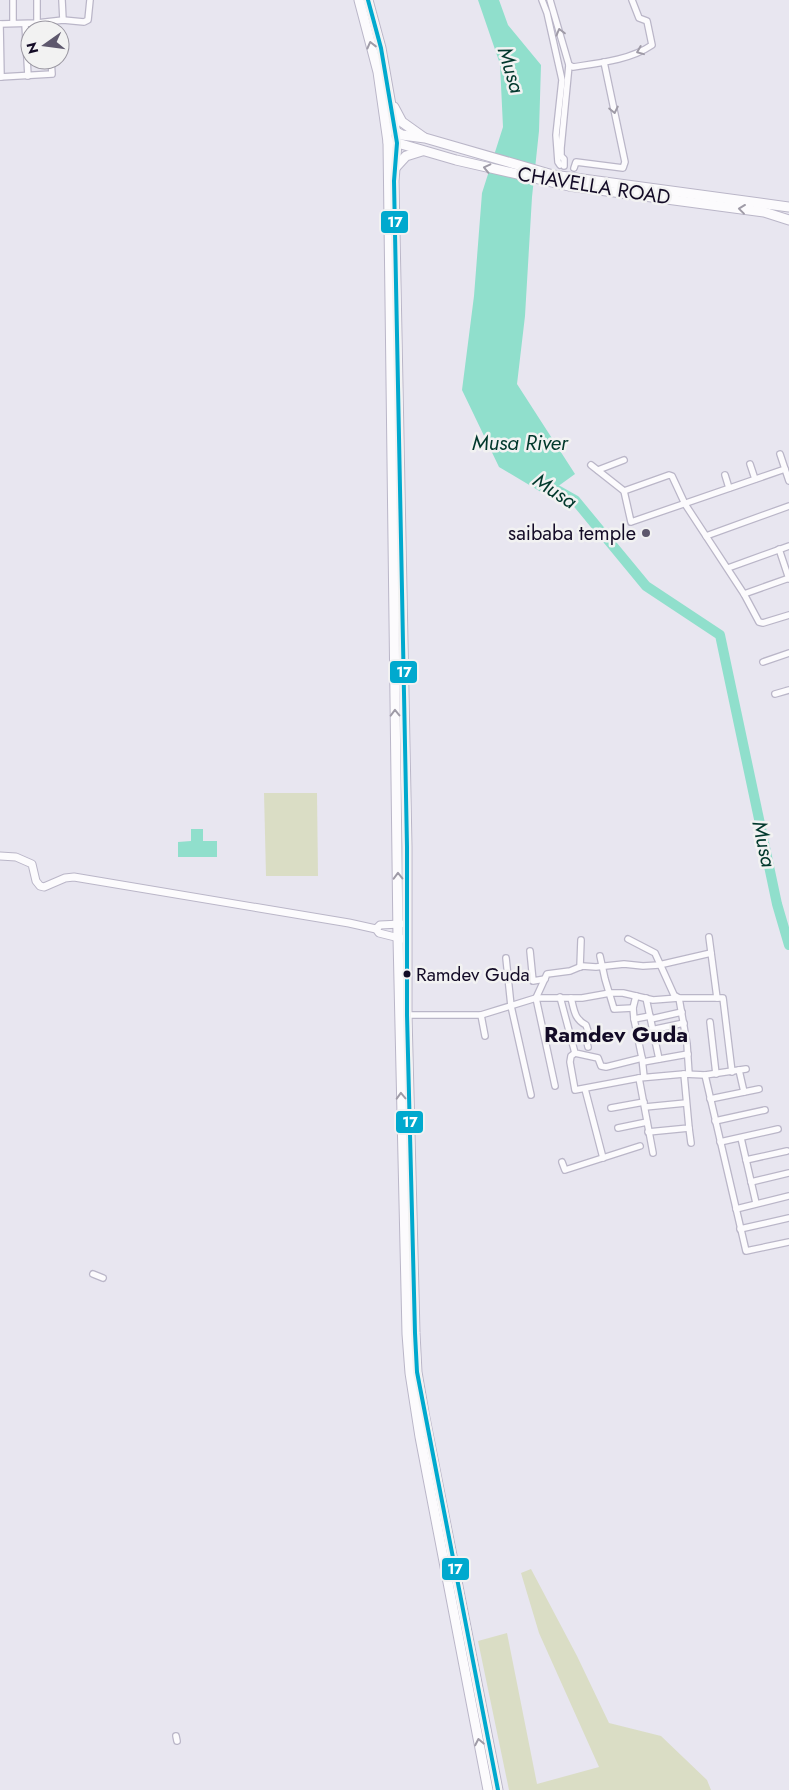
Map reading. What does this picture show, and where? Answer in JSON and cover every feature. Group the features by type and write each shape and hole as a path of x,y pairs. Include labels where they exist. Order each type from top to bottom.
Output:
{"main road":[{"path":"359,0 395,137 403,924"},
{"path":"368,0 381,48 395,137 407,1334 410,1373 420,1437 488,1790"},
{"path":"384,71 391,97 402,122 425,138"},
{"name":"CHAVELLA ROAD","path":"395,137 425,138 553,175 570,182 789,207"},
{"name":"CHAVELLA ROAD","path":"395,137 422,151 456,160 570,182 764,212 789,220"},
{"path":"395,168 406,156 422,151"},
{"path":"403,1015 417,1372 498,1790"}],"street":[{"path":"13,0 13,23"},
{"path":"37,0 37,20"},
{"path":"62,0 62,20"},
{"path":"70,21 84,22 88,20 90,0"},
{"path":"542,0 547,12 562,80 556,135 558,162 563,164 623,168 625,162 604,62"},
{"path":"550,0 569,65 561,148 563,164"},
{"path":"569,65 573,67 604,62 643,51 652,45 647,21 639,18 632,0"},
{"path":"20,24 0,24 0,77 52,74 52,70"},
{"path":"28,70 28,76"},
{"path":"780,454 789,481"},
{"path":"598,470 624,460"},
{"path":"750,464 755,480"},
{"path":"591,465 624,491 632,522 785,469"},
{"path":"624,491 669,475 673,477 685,504 728,568 761,623 789,615"},
{"path":"725,475 729,488"},
{"path":"706,536 789,506"},
{"path":"728,568 789,546"},
{"path":"744,594 789,579 779,549"},
{"path":"763,662 789,653"},
{"path":"775,694 789,690"},
{"path":"0,856 16,857 32,864 36,881 40,886 44,887 65,878 74,877 376,929 379,933 403,939"},
{"path":"376,929 380,925 403,924"},
{"path":"709,937 717,998"},
{"path":"628,938 655,953 674,995 679,998 688,1054 686,1103 691,1143"},
{"path":"580,967 581,940"},
{"path":"530,951 534,981 545,979"},
{"path":"555,1086 536,998 547,974 570,971 580,967 624,964 659,965 711,953"},
{"path":"600,956 614,1009 633,1008"},
{"path":"506,958 512,1006 530,1095"},
{"path":"403,1015 481,1015 536,998 582,998 610,993 653,1000 723,998 732,1072"},
{"path":"636,996 633,1008 634,1020 642,1060 644,1104 653,1153"},
{"path":"560,997 575,1053"},
{"path":"571,998 576,1016 579,1021 586,1025 593,1036 586,1038 588,1047"},
{"path":"646,998 659,1059"},
{"path":"634,1020 682,1012"},
{"path":"481,1015 486,1036"},
{"path":"565,1018 576,1016"},
{"path":"710,1022 716,1074"},
{"path":"637,1033 684,1023"},
{"path":"575,1053 598,1058 602,1066 606,1067 688,1054"},
{"path":"575,1053 571,1056 570,1062 575,1090 642,1077 686,1074 705,1075 746,1069"},
{"path":"738,1070 744,1092"},
{"path":"705,1075 746,1252 789,1242"},
{"path":"585,1089 603,1158"},
{"path":"710,1099 759,1089"},
{"path":"611,1108 644,1104 686,1103"},
{"path":"715,1121 764,1110"},
{"path":"618,1128 647,1122"},
{"path":"648,1132 689,1128"},
{"path":"720,1142 778,1129"},
{"path":"741,1138 756,1203"},
{"path":"562,1162 565,1170 640,1146"},
{"path":"746,1160 786,1151"},
{"path":"751,1182 789,1174"},
{"path":"736,1209 789,1196"},
{"path":"740,1230 789,1218"},
{"path":"93,1274 103,1278"}],"shaded area":[{"path":"264,793 317,793 318,876 266,876"},
{"path":"531,1569 577,1656 609,1723 661,1736 707,1780 711,1790 509,1790 478,1641 507,1633 537,1784 599,1767 539,1633 521,1573"}],"water":[{"name":"Musa River","path":"478,0 499,0 508,25 541,65 539,131 532,197 525,316 517,384 575,474 546,495 499,467 462,390 474,296 482,193 503,127 500,64"},
{"path":"191,829 203,829 203,841 217,841 217,857 178,857 178,842 191,841"}],"waterway":[{"name":"Musa","path":"543,482 575,500 646,586 720,635 777,904 789,945"}],"transit line":[{"name":"17","path":"368,0 381,48 397,143 394,181 407,847 407,1015 417,1372 498,1790"}],"place":[{"name":"saibaba temple","path":"646,533"},
{"name":"Ramdev Guda","path":"407,974"}],"district":[{"name":"Ramdev Guda","path":"616,1034"}]}
